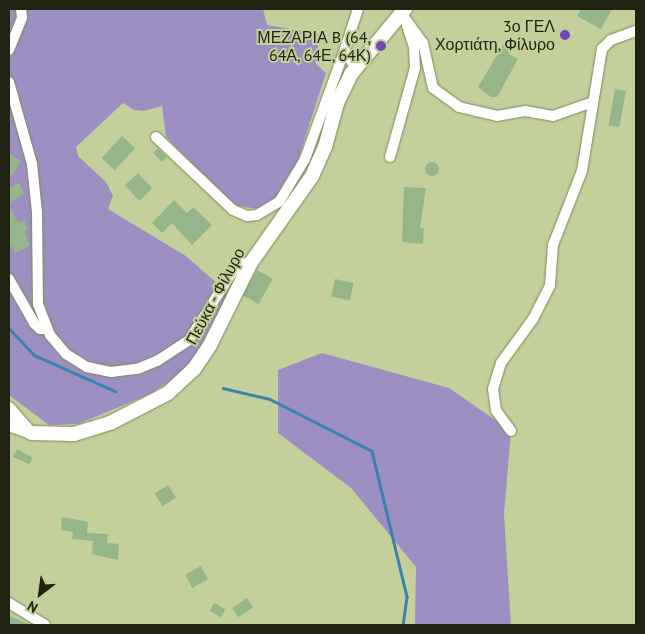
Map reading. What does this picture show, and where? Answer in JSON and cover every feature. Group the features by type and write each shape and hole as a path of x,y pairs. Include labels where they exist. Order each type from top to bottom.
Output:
{"main road":[{"name":"Πεύκα - Φίλυρο","path":"31,433 64,435 97,428 147,406 178,386 204,356 250,264 312,176 325,147 337,103 356,67 403,11"}],"street":[{"path":"9,50 22,17 21,9"},
{"path":"156,137 233,210 247,216 257,215 279,202 305,159 358,9"},
{"path":"403,11 423,43 433,88 459,107 497,116 525,112 553,116 593,102"},
{"path":"390,157 415,68 413,42 403,11"},
{"path":"511,431 496,410 493,389 501,363 533,318 550,285 553,245 582,171 602,49 611,40 636,31"},
{"path":"344,52 356,67"},
{"path":"9,82 32,164 37,212 37,293 47,329 66,354 88,367 111,372 137,369 170,354 185,344 237,267 243,262 250,264"},
{"path":"9,279 34,323 40,329 47,329"},
{"path":"9,408 31,433"},
{"path":"9,425 31,433"},
{"path":"9,603 45,625"}],"shaded area":[{"path":"9,9 263,9 267,25 319,34 316,64 326,73 297,163 274,201 257,209 233,205 166,137 162,106 144,111 134,110 123,103 76,147 78,156 106,182 113,196 108,209 186,256 228,293 197,354 177,376 150,394 78,424 49,425 9,395"},
{"path":"322,353 449,388 511,431 504,514 511,625 415,625 416,567 351,488 278,433 278,370"}],"building":[{"path":"581,9 612,9 601,29 577,16"},
{"path":"507,38 515,42 508,54 518,59 497,97 491,97 478,87"},
{"path":"615,89 626,91 619,127 609,125"},
{"path":"122,136 135,148 115,170 102,158"},
{"path":"158,149 167,157 162,162 153,153"},
{"path":"9,153 21,162 9,179"},
{"path":"432,162 437,164 439,169 437,174 432,176 427,174 425,169 427,164"},
{"path":"138,173 152,188 139,201 125,185"},
{"path":"19,183 24,194 9,203 9,188"},
{"path":"404,187 426,188 420,228 424,228 423,244 402,242"},
{"path":"174,200 187,213 193,207 212,225 192,245 172,223 162,233 152,223"},
{"path":"9,205 18,223 24,220 28,229 25,231 30,246 15,253 9,242"},
{"path":"257,270 273,279 259,304 243,295"},
{"path":"335,279 354,283 350,301 331,297"},
{"path":"17,449 33,458 29,464 13,457"},
{"path":"168,485 176,498 162,506 154,493"},
{"path":"62,517 88,522 87,533 108,534 107,543 119,544 118,560 92,554 93,541 72,539 73,532 61,530"},
{"path":"201,566 208,579 192,588 185,574"},
{"path":"247,598 253,607 238,617 232,608"},
{"path":"214,603 225,609 221,617 210,611"},
{"path":"9,616 31,625 9,625"}],"waterway":[{"path":"9,328 34,355 115,391"},
{"path":"223,388 270,399 372,451 407,597 403,625"}],"place":[{"name":"3ο ΓΕΛ Χορτιάτη, Φίλυρο","path":"565,35"},
{"name":"ΜΕΖΑΡΙΑ B (64, 64Α, 64Ε, 64Κ)","path":"381,46"}]}
